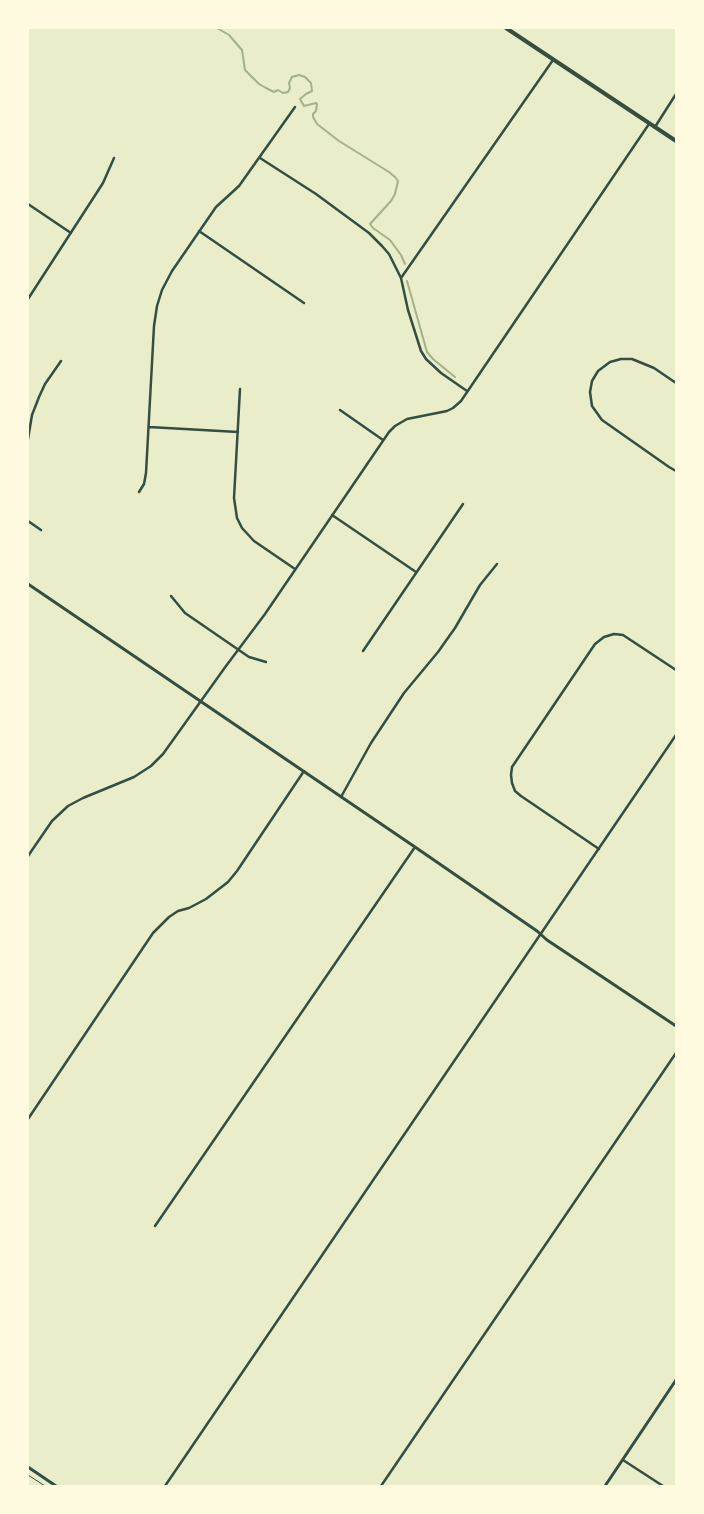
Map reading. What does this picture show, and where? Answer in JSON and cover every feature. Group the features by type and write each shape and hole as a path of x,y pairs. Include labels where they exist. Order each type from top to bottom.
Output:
{"main road":[{"path":"506,28 676,141"}],"street":[{"path":"401,278 553,59"},
{"path":"655,127 676,94"},
{"path":"139,492 144,484 146,474 154,326 162,290 217,205 237,189 295,107"},
{"path":"28,856 52,821 68,806 80,799 134,778 155,762 168,748 200,701 265,614 393,428 407,419 444,412 460,402 649,123"},
{"path":"28,299 103,184 114,158"},
{"path":"260,158 316,194 373,236 389,254 401,278 408,310 421,352 436,370 467,391"},
{"path":"28,204 71,232"},
{"path":"200,231 304,303"},
{"path":"676,383 654,368 632,360 621,359 610,362 598,371 592,381 590,392 591,401 602,420 676,472"},
{"path":"28,439 31,420 39,397 45,384 61,361"},
{"path":"240,389 234,498 237,518 242,528 254,541 295,569"},
{"path":"340,410 383,440"},
{"path":"149,427 238,432"},
{"path":"363,651 463,504"},
{"path":"332,515 416,572"},
{"path":"28,521 41,530"},
{"path":"341,797 371,743 405,691 438,652 455,628 480,585 497,564"},
{"path":"28,584 415,847 547,940 676,1026"},
{"path":"171,596 185,613 238,650 251,658 266,662"},
{"path":"599,849 515,791 512,783 512,767 595,644 604,637 614,634 623,635 676,670"},
{"path":"165,1486 676,735"},
{"path":"28,1119 153,933 178,911 204,901 228,882 304,772"},
{"path":"155,1226 415,847"},
{"path":"381,1486 676,1053"},
{"path":"605,1486 676,1380"},
{"path":"623,1460 663,1486"},
{"path":"28,1466 56,1486"}],"path":[{"path":"28,1474 45,1486"}],"waterway":[{"path":"217,28 229,35 242,50 245,70 259,84 266,88 274,92 278,90 283,93 288,92 292,77 299,75 305,77 311,83 312,91 300,99 304,106 317,104 316,111 313,114 317,124 339,141 395,177 398,181 395,194 370,224 390,240 405,264"},
{"path":"407,281 427,352 455,377"}]}
